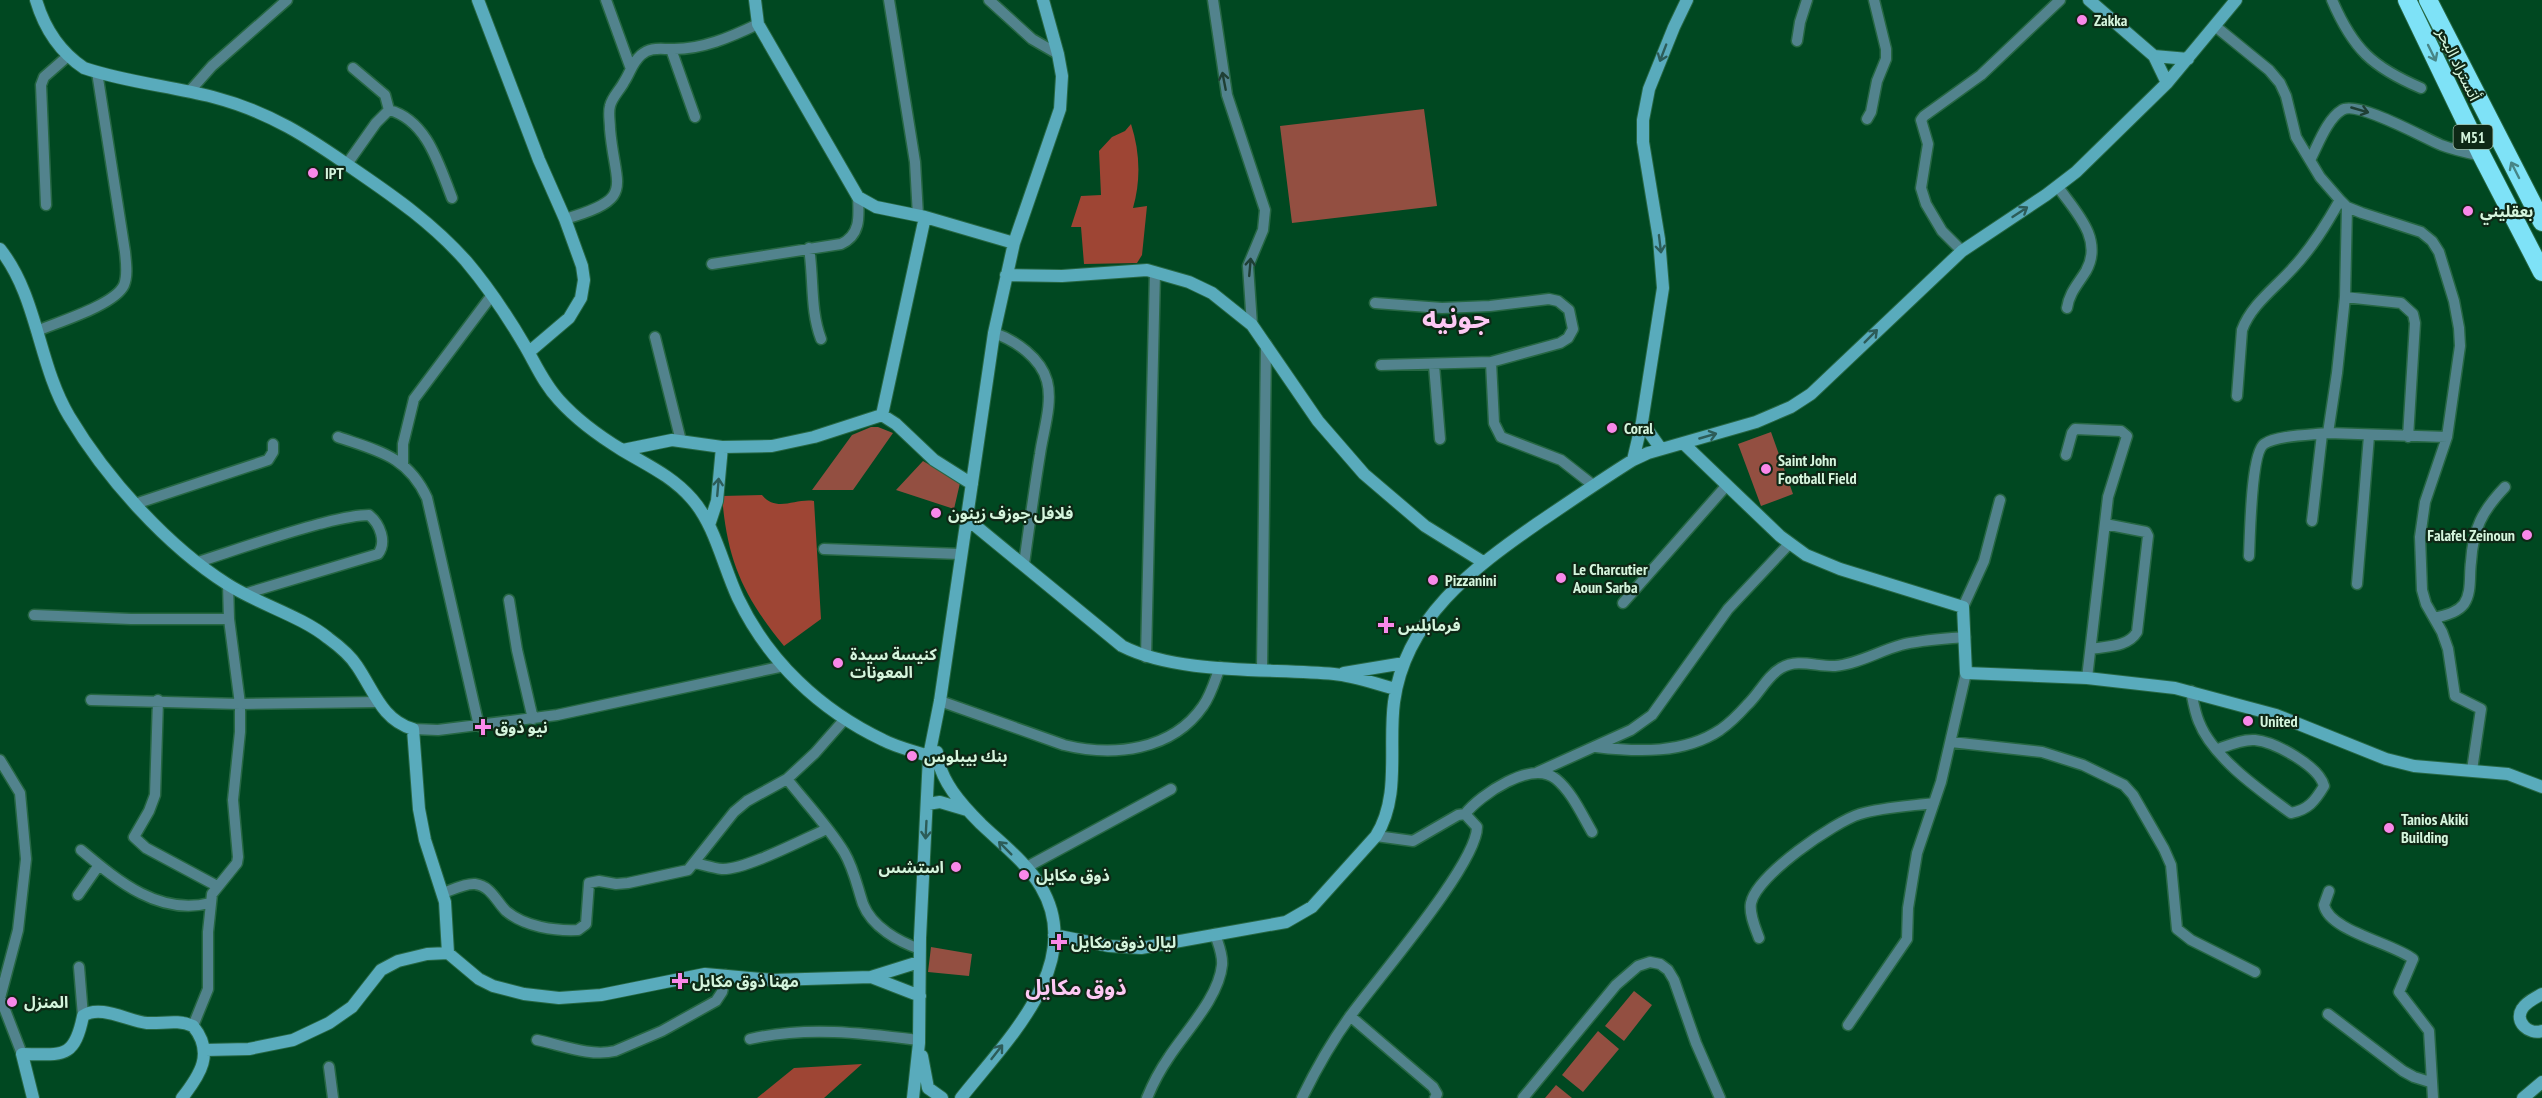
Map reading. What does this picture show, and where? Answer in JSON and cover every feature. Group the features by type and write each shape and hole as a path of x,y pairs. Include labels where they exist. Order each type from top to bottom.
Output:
{"highway":[{"name":"أتستراد البحر","path":"2407,0 2482,156 2542,272"},
{"name":"أتستراد البحر","path":"2428,0 2542,222"}],"street":[{"path":"36,0 46,26 68,56 84,68 213,97 277,120 408,205 438,230 492,295 529,352 546,384 559,400 586,426 671,478 692,499 709,525 739,600 754,628 784,666 820,703 844,720 885,742 933,757 967,810 1041,886 1050,907 1054,935 1048,975 1034,1004 959,1097"},
{"path":"189,92 212,66 287,0"},
{"path":"478,0 582,266 584,280 581,298 569,318 529,352"},
{"path":"606,0 631,69"},
{"path":"712,264 836,245 849,239 858,226 858,197 758,24 755,0"},
{"path":"882,415 921,216 912,141 889,0"},
{"path":"989,0 1032,39 1058,54"},
{"path":"913,1098 918,1041 927,804 960,554 994,333 1006,275 1014,243 1060,109 1062,76 1043,0"},
{"path":"1213,0 1227,95 1265,210 1263,230 1248,266 1252,325"},
{"path":"1633,460 1642,422 1663,288 1659,239 1643,141 1643,120 1650,89 1687,0"},
{"path":"1797,41 1807,0"},
{"path":"1867,119 1871,112 1877,81 1886,59 1874,0"},
{"path":"1962,251 1942,231 1926,204 1921,188 1928,144 1921,120 1981,75 2060,0"},
{"path":"2089,0 2154,56 2168,83"},
{"path":"1054,935 1109,946 1141,948 1163,946 1215,934 1271,927 1299,915 1323,896 1383,826 1390,802 1392,719 1396,689 1404,663 1425,623 1460,582 1483,562 1593,485 1633,460 1661,449 1775,415 1811,394 1962,251 2058,187 2168,83 2236,0"},
{"path":"2332,0 2353,40 2364,55 2421,88"},
{"path":"565,219 596,210 614,195 618,184 618,173 611,144 609,112 612,101 631,69 646,51 671,50 719,41 758,24"},
{"path":"2215,26 2269,70 2280,83 2286,96 2296,137 2320,177 2344,203 2421,232 2432,241 2439,252 2454,301 2459,328 2456,379 2447,437 2430,481 2420,537 2422,590 2426,604 2442,632 2452,663 2455,696 2481,709 2472,770"},
{"path":"671,50 695,117"},
{"path":"46,205 41,85 44,77 68,56"},
{"path":"2154,56 2188,59"},
{"path":"353,68 386,95 389,110"},
{"path":"37,331 114,297 125,283 127,274 125,252 97,72"},
{"path":"2310,160 2333,119 2347,107 2364,111 2442,146 2482,156"},
{"path":"347,164 376,123 389,110"},
{"path":"389,110 403,115 427,140 452,198"},
{"path":"2058,187 2086,226 2092,243 2089,264 2069,295 2067,308"},
{"path":"858,197 876,207 921,216 1014,243"},
{"path":"2312,521 2345,297 2344,203"},
{"path":"2237,396 2242,330 2245,322 2256,306 2313,245 2344,203"},
{"path":"809,248 812,270 812,309 821,339"},
{"path":"0,249 19,277 54,385 69,417 99,460 135,504 198,562 228,585 312,628 339,647 356,664 378,702 394,720 413,729 438,730 533,719 784,666"},
{"path":"1006,275 1042,277 1139,270 1190,282 1212,293 1252,325 1318,421 1364,474 1425,526 1483,562"},
{"path":"1146,657 1155,272"},
{"path":"403,464 403,444 414,399 492,295"},
{"path":"2345,297 2401,303 2412,314 2415,323 2408,437"},
{"path":"1375,303 1442,308 1490,306 1549,299 1558,301 1569,310 1573,328 1564,341 1491,362 1382,365"},
{"path":"994,333 1012,340 1027,352 1040,366 1047,381 1047,410 1024,564"},
{"path":"655,337 681,441"},
{"path":"1262,669 1266,344"},
{"path":"1491,362 1494,423 1501,437 1561,460 1593,485"},
{"path":"1434,365 1440,439"},
{"path":"622,450 672,440 722,447 772,446 814,437 882,415"},
{"path":"882,415 896,424 934,460 972,484"},
{"path":"1642,422 1661,449"},
{"path":"2066,455 2075,429 2125,432 2127,436 2108,497 2087,678"},
{"path":"2249,556 2256,463 2262,445 2277,439 2325,434 2447,437"},
{"path":"2357,584 2369,436"},
{"path":"338,437 380,452 403,464 418,480 427,498 479,726"},
{"path":"1683,443 1790,543 1822,563 1963,607"},
{"path":"135,504 268,460 273,452 273,444"},
{"path":"709,525 717,501 722,447"},
{"path":"1623,603 1727,485"},
{"path":"2435,618 2456,611 2465,602 2469,590 2471,560 2480,517 2505,487"},
{"path":"1848,1025 1907,939 1908,908 1917,853 1951,742 1966,673 1963,607 1984,561 2000,500"},
{"path":"198,562 291,531 327,522 361,515 369,515 376,521 382,541 378,554 243,594"},
{"path":"966,518 1122,646 1146,657 1220,667 1337,674 1396,689"},
{"path":"2091,649 2121,644 2133,638 2137,632 2144,581 2148,536 2146,532 2105,524"},
{"path":"1376,836 1413,841 1458,815 1465,814 1478,798 1492,789 1538,772 1631,730 1652,715 1728,609 1790,543"},
{"path":"824,549 960,554"},
{"path":"193,1026 208,990 210,903 217,886 237,863 238,857 234,800 240,704 229,618 228,585"},
{"path":"509,600 517,650 533,719"},
{"path":"34,615 131,619 229,618"},
{"path":"1596,747 1646,752 1712,735 1730,722 1754,699 1774,673 1788,665 1849,664 1903,645 1965,637"},
{"path":"1337,674 1404,663"},
{"path":"940,701 1064,745 1084,749 1125,751 1156,741 1191,721 1204,704 1220,667"},
{"path":"1966,673 2087,678 2191,691 2276,715 2386,759 2414,766 2508,774 2542,787"},
{"path":"2191,691 2199,723 2218,749 2250,781 2291,813 2303,811 2315,801 2324,786 2322,777 2272,744 2253,740 2218,749"},
{"path":"91,700 240,704 378,702"},
{"path":"158,700 155,795 134,837 146,848 217,886"},
{"path":"443,893 473,884 490,891 506,911 519,919 548,928 578,930 585,924 590,883 599,881 616,884 628,883 651,876 683,872 695,863 741,805 787,779 815,753 844,720"},
{"path":"413,729 421,822 443,893 448,953 479,979 493,986 539,997 576,998 688,976 726,975 773,980 871,977 920,962"},
{"path":"1951,742 2042,752 2083,765 2124,785 2133,795 2164,849 2171,866 2177,929 2191,940 2255,972"},
{"path":"0,760 20,793 26,859 18,930 0,998 22,1054 33,1098"},
{"path":"1538,772 1549,774 1557,779 1569,793 1592,832"},
{"path":"787,779 849,861 869,914 886,932 903,943 920,949"},
{"path":"1025,868 1171,789"},
{"path":"927,804 940,802 967,810"},
{"path":"1759,938 1751,914 1753,896 1766,881 1815,837 1848,818 1863,813 1934,803"},
{"path":"1302,1098 1350,1016 1454,879 1471,850 1477,837 1477,827 1465,814"},
{"path":"695,863 720,869 731,867 765,857 827,829"},
{"path":"81,850 128,886 152,899 182,907 210,903"},
{"path":"78,895 99,865"},
{"path":"2329,891 2324,905 2330,918 2376,942 2403,951 2413,960 2399,992 2424,1022 2429,1032 2430,1082 2433,1098"},
{"path":"1147,1098 1163,1066 1196,1020 1221,971 1222,958 1215,934"},
{"path":"205,1050 249,1049 293,1040 329,1023 352,1007 376,974 387,967 412,957 448,953"},
{"path":"1522,1098 1616,985 1638,966 1650,962 1660,964 1668,970 1674,980 1704,1064 1720,1098"},
{"path":"22,1054 65,1052 75,1045 83,1016 79,967"},
{"path":"537,1040 608,1053 623,1048 662,1031 716,1001 722,992 726,975"},
{"path":"871,977 920,996"},
{"path":"2542,994 2526,1004 2519,1016 2520,1022 2530,1031 2542,1031"},
{"path":"83,1016 90,1012 103,1013 140,1022 177,1021 193,1026 205,1050 202,1071 182,1098"},
{"path":"2328,1014 2403,1071 2430,1082"},
{"path":"1350,1016 1433,1087 1437,1094 1435,1098"},
{"path":"750,1039 779,1032 807,1031 868,1032 918,1041"},
{"path":"918,1041 928,1088 942,1098"},
{"path":"329,1067 333,1098"},
{"path":"2523,1098 2542,1082"}],"shaded area":[{"path":"1424,109 1437,206 1292,223 1280,126"},
{"path":"1131,124 1138,166 1133,208 1147,206 1142,255 1137,263 1084,264 1081,227 1071,227 1081,196 1101,195 1099,151 1112,137 1125,131"},
{"path":"871,427 878,427 893,433 853,490 812,490 852,435"},
{"name":"Saint John Football Field","path":"1771,432 1793,494 1761,506 1738,444"},
{"path":"923,461 960,483 954,509 896,490"},
{"path":"762,495 780,504 814,501 821,619 784,646 748,593 733,558 724,519 722,496"},
{"path":"931,947 972,954 969,976 928,972"},
{"path":"1634,991 1652,1005 1624,1041 1605,1026"},
{"path":"1598,1031 1619,1049 1583,1092 1562,1075"},
{"path":"862,1064 824,1098 757,1098 794,1068"},
{"path":"1556,1085 1572,1098 1545,1098"}],"place":[{"name":"Zakka","path":"2082,20"},
{"name":"IPT","path":"313,173"},
{"name":"بعقليني","path":"2468,211"},
{"name":"Coral","path":"1612,428"},
{"name":"Saint John Football Field","path":"1766,469"},
{"name":"فلافل جوزف زينون","path":"936,513"},
{"name":"Falafel Zeinoun","path":"2527,535"},
{"name":"Le Charcutier Aoun Sarba","path":"1561,578"},
{"name":"Pizzanini","path":"1433,580"},
{"name":"فرمابلس","path":"1386,625"},
{"name":"كنيسة سيدة المعونات","path":"838,663"},
{"name":"United","path":"2248,721"},
{"name":"نيو ذوق","path":"483,727"},
{"name":"بنك بيبلوس","path":"912,756"},
{"name":"Tanios Akiki Building","path":"2389,828"},
{"name":"استشس","path":"956,867"},
{"name":"ذوق مكايل","path":"1024,875"},
{"name":"ليال ذوق مكايل","path":"1059,942"},
{"name":"مهنا ذوق مكايل","path":"680,981"},
{"name":"المنزل","path":"12,1002"}],"district":[{"name":"جونيه","path":"1456,317"},
{"name":"ذوق مكايل","path":"1076,987"}]}
